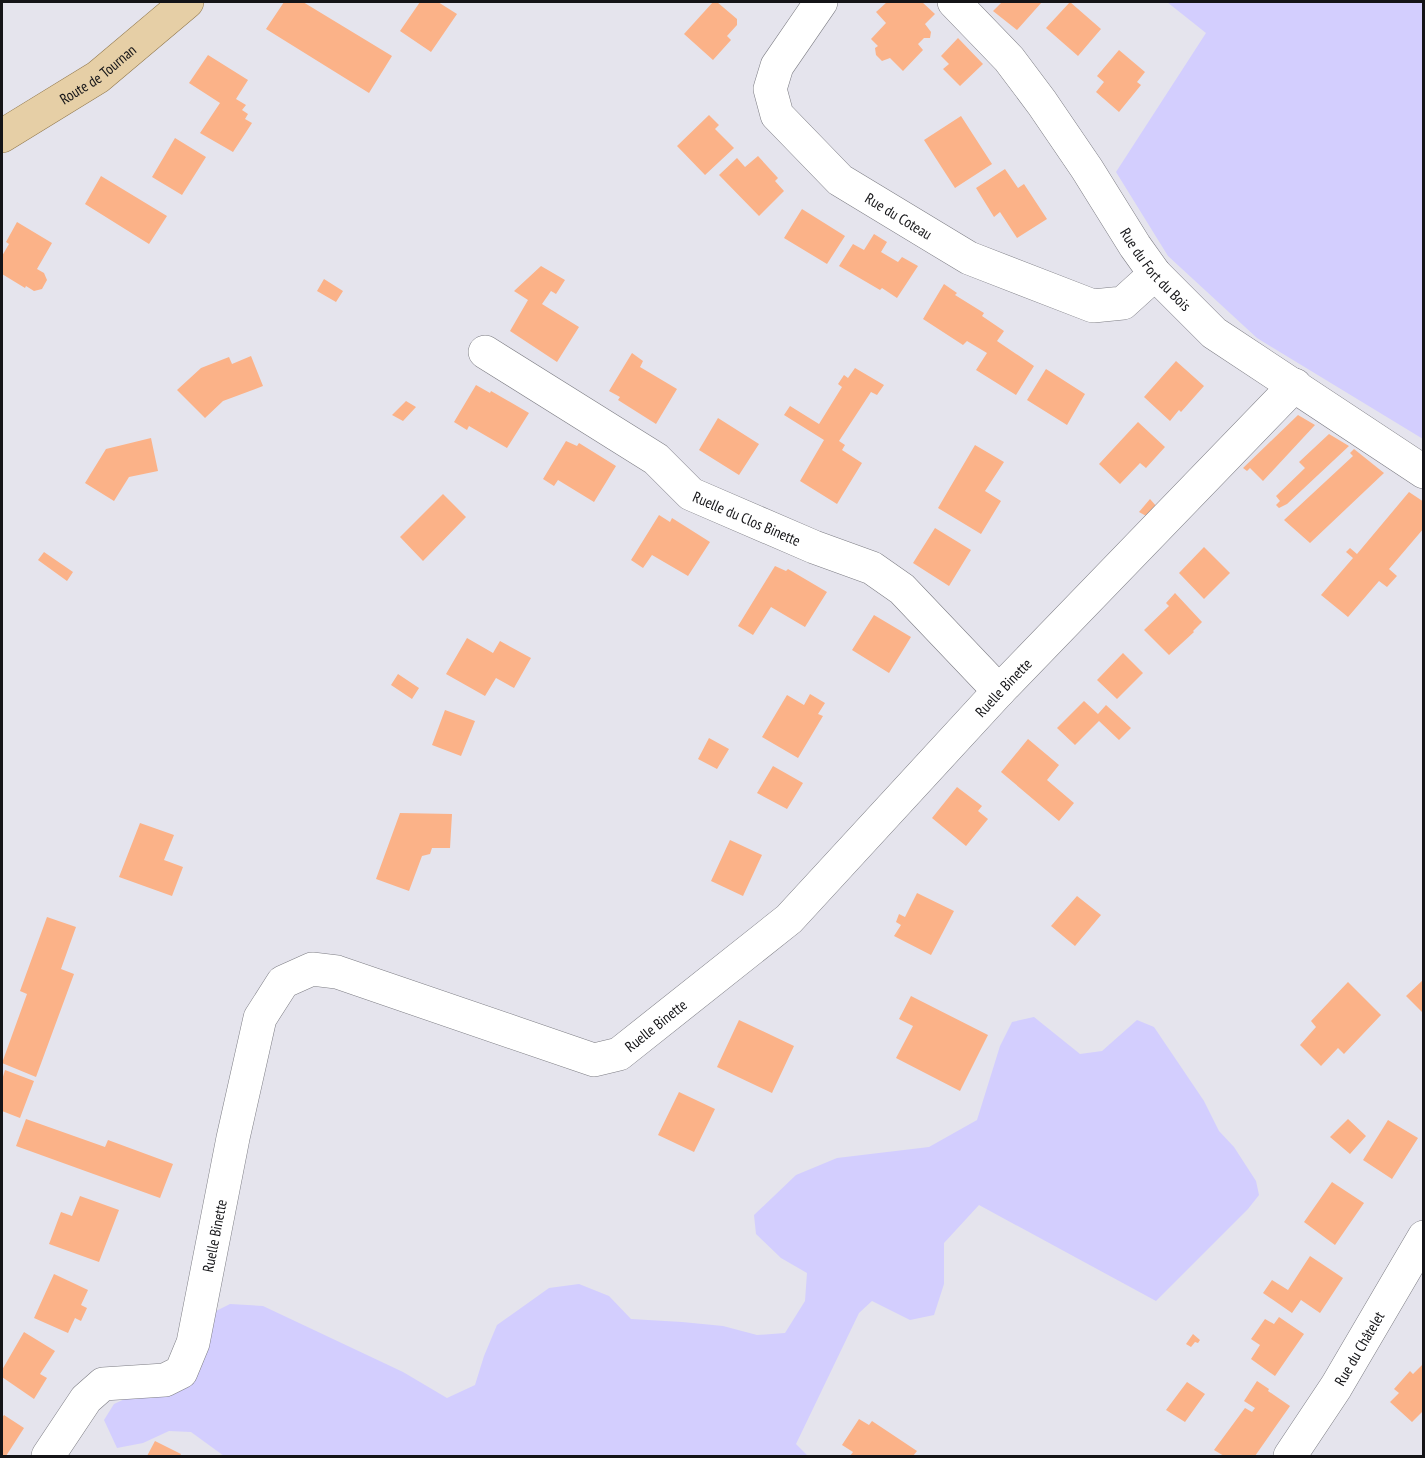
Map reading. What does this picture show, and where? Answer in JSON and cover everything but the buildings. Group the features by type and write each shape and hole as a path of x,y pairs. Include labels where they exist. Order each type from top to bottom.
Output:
{"main road":[{"name":"Route de Tournan","path":"2,136 98,77 187,2"}],"street":[{"name":"Rue du Coteau","path":"821,2 777,66 770,89 777,115 840,180 969,258 1093,306 1123,303 1155,274"},
{"name":"Rue du Fort du Bois","path":"954,2 1009,59 1042,103 1155,274 1214,333 1424,472"},
{"name":"Ruelle du Clos Binette","path":"485,352 656,459 691,495 814,547 872,568 902,589 999,691"},
{"name":"Ruelle Binette","path":"48,1456 86,1399 103,1384 165,1380 181,1372 193,1343 233,1138 260,1018 283,982 312,969 337,972 594,1059 619,1054 789,919 999,691 1295,385"},
{"name":"Rue du Châtelet","path":"1290,1456 1336,1387 1424,1238"}],"shaded area":[{"path":"1167,2 1423,2 1423,439 1257,338 1168,256 1116,172 1206,33"},
{"path":"1034,1017 1080,1054 1102,1051 1137,1020 1154,1027 1204,1101 1219,1131 1234,1147 1256,1181 1259,1195 1248,1209 1156,1301 979,1205 944,1243 944,1284 934,1315 910,1320 872,1301 859,1313 796,1444 808,1456 224,1456 191,1432 169,1431 143,1443 117,1448 104,1420 114,1404 194,1374 216,1311 230,1304 263,1306 403,1372 447,1398 475,1385 497,1325 549,1288 579,1284 609,1296 631,1319 723,1326 757,1335 785,1333 805,1301 807,1273 781,1258 756,1234 754,1215 796,1175 837,1158 929,1147 977,1120 1000,1046 1012,1022"}]}
